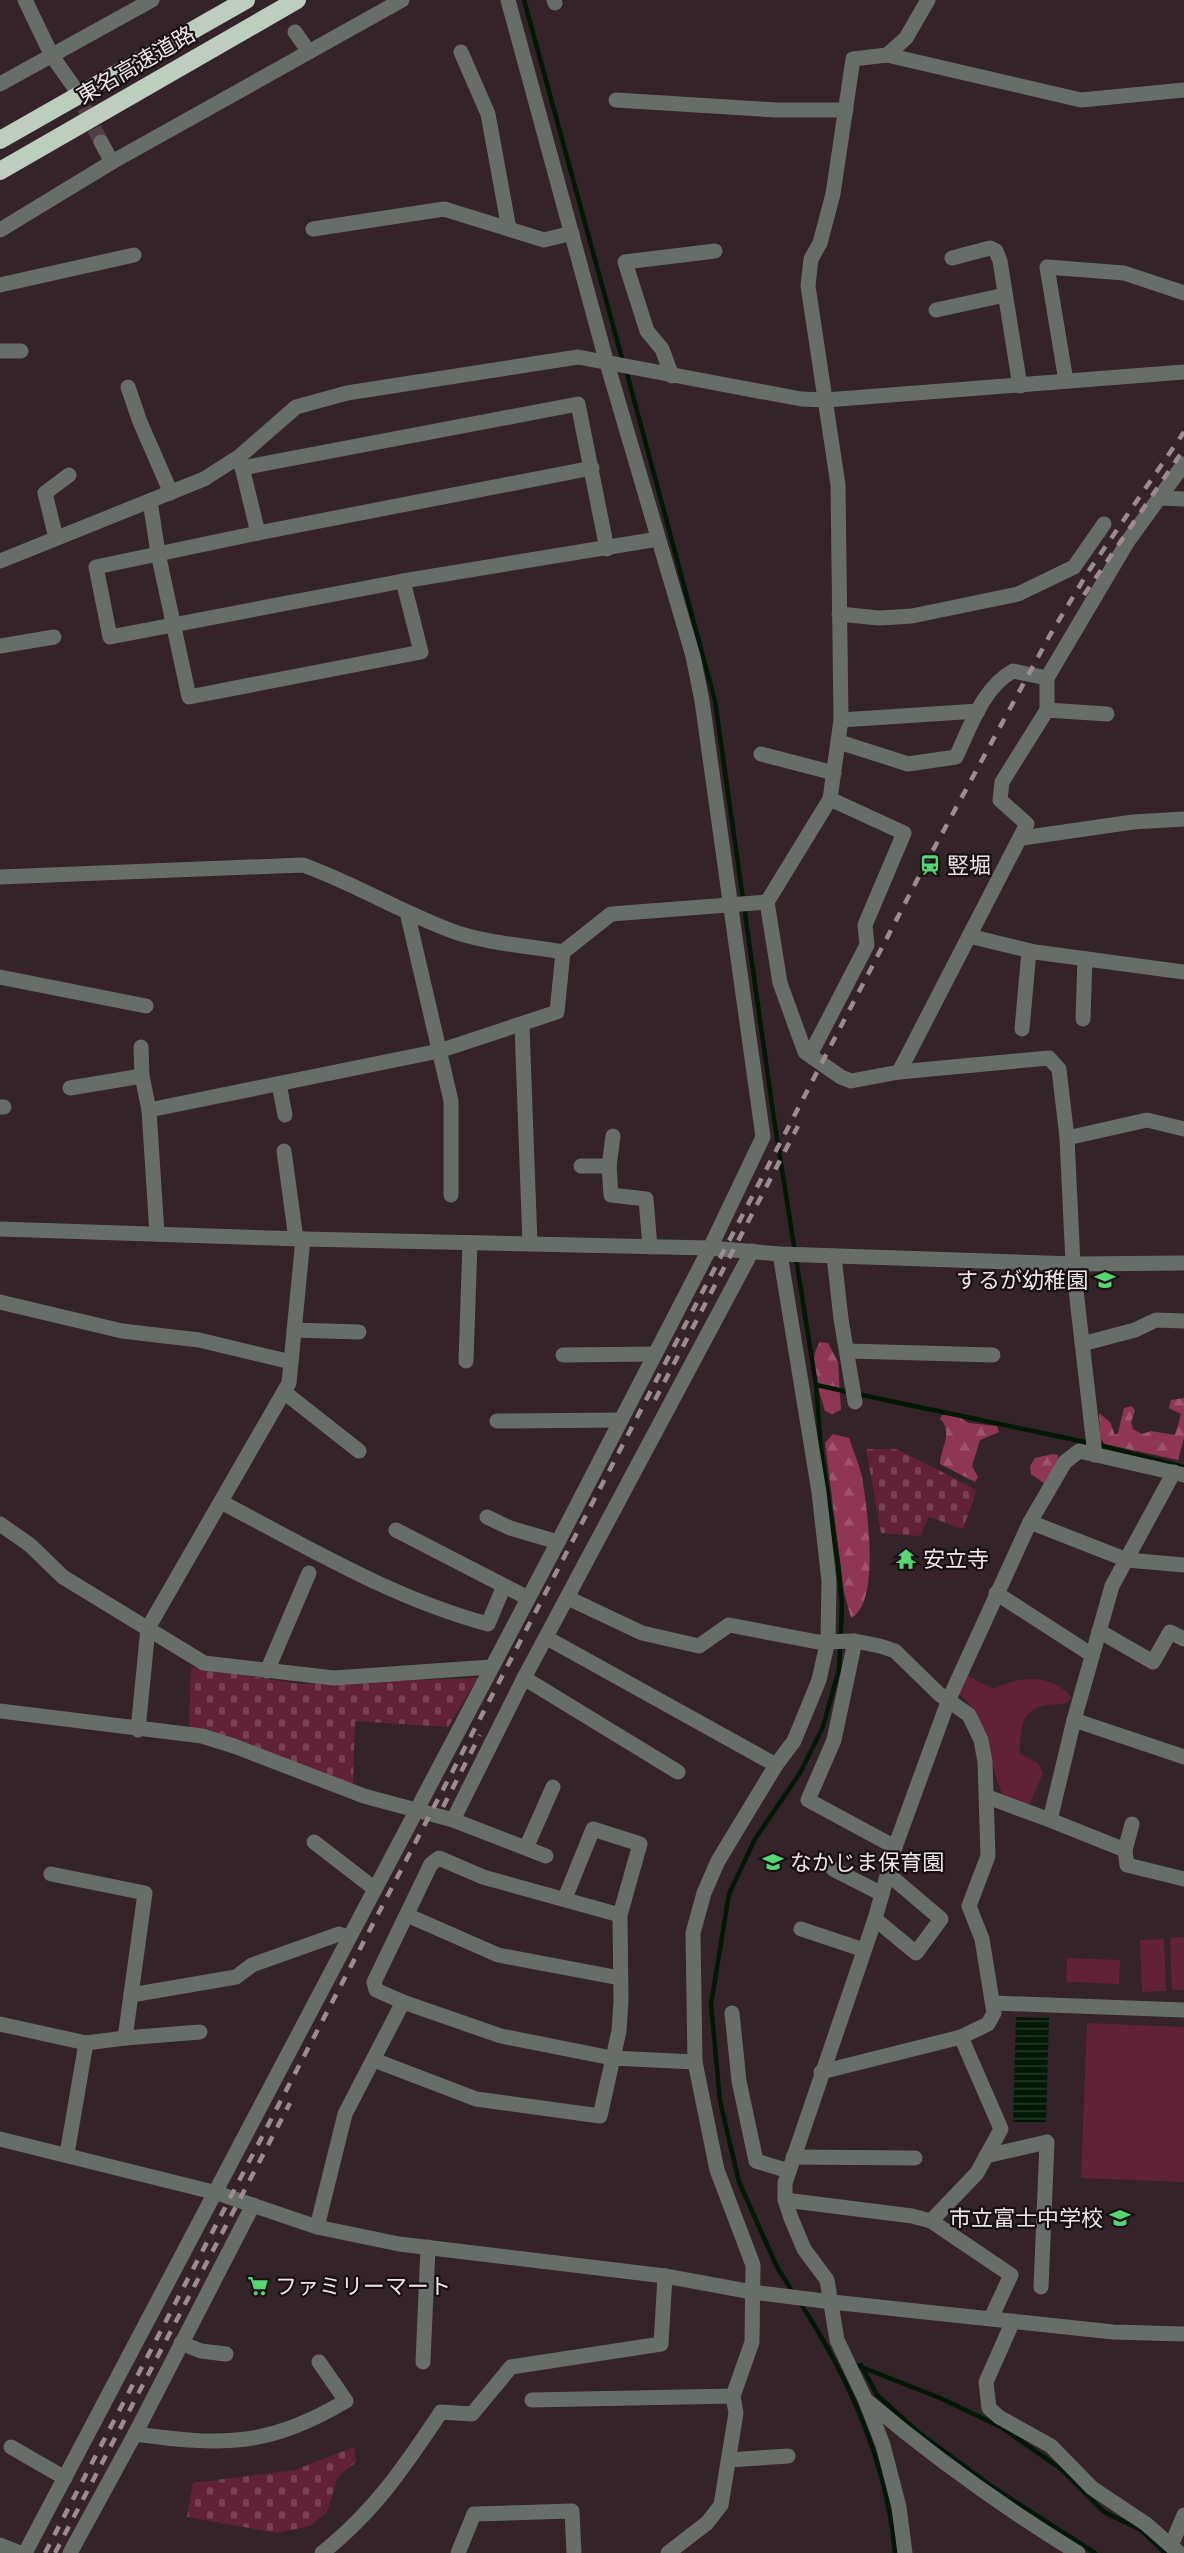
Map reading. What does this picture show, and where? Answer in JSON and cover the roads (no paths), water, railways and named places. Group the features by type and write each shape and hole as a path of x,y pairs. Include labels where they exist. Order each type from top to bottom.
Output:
{"highway":[{"name":"東名高速道路","path":"0,140 246,0"},
{"name":"東名高速道路","path":"0,171 297,0"}],"street":[{"path":"25,0 52,56 74,87"},
{"path":"0,84 152,0"},
{"path":"0,230 112,162 402,0"},
{"path":"26,2553 217,2193 348,1937 558,1542 710,1248 763,1137 702,701 693,656 606,360 508,0"},
{"path":"887,55 906,38 928,0"},
{"path":"295,32 309,52"},
{"path":"461,52 488,114 509,229"},
{"path":"1095,1455 1073,1264 1067,1138 1059,1069 1049,1058 898,1072 851,1081 805,1052 780,983 767,902 830,799 839,742 841,720 838,484 808,286 811,259 820,243 833,194 853,59 887,55 1081,100 1184,90"},
{"path":"616,100 776,111 846,111"},
{"path":"101,142 112,162"},
{"path":"313,229 444,210 544,240 572,232"},
{"path":"952,258 990,248 996,251 1000,261 1020,386"},
{"path":"672,376 662,349 646,331 625,262 715,251"},
{"path":"0,285 134,255"},
{"path":"1066,381 1047,267 1124,273 1184,293"},
{"path":"936,310 1005,295"},
{"path":"0,351 21,351"},
{"path":"241,462 296,407 316,401 578,357 606,360 672,376 801,399 826,400 1184,372"},
{"path":"128,387 140,422 171,493"},
{"path":"0,561 171,493 241,462 578,404 607,549"},
{"path":"241,462 258,532"},
{"path":"898,1072 1028,824 1000,800 1002,782 1047,710 1047,678 1128,542 1184,464"},
{"path":"592,468 258,532 96,567 110,637 404,581 658,539"},
{"path":"56,538 45,493 69,475"},
{"path":"1160,498 1184,499"},
{"path":"150,501 158,554 189,697 421,651 404,581"},
{"path":"839,614 879,618 912,616 1018,594 1074,567 1104,524"},
{"path":"0,646 54,637"},
{"path":"839,742 908,764 956,757 978,711 1002,677 1013,671 1047,678"},
{"path":"1047,710 1107,714"},
{"path":"841,720 978,711"},
{"path":"761,754 834,773"},
{"path":"810,1055 867,945 865,925 904,833 830,799"},
{"path":"1022,838 1133,822 1184,819"},
{"path":"0,877 303,865 348,881 407,912 457,933 563,952"},
{"path":"149,1110 439,1051 522,1026 557,1012 563,952 611,914 767,902"},
{"path":"407,912 451,1101 451,1195"},
{"path":"969,936 1029,951 1184,972"},
{"path":"1022,1029 1029,951"},
{"path":"1083,1019 1085,959"},
{"path":"0,977 146,1006"},
{"path":"522,1026 530,1244"},
{"path":"141,1047 142,1076 149,1110 157,1234"},
{"path":"70,1088 142,1076"},
{"path":"279,1084 285,1115"},
{"path":"1067,1138 1147,1120 1184,1129"},
{"path":"613,1136 609,1166 611,1195 646,1199 650,1247"},
{"path":"138,1730 148,1628 289,1383 299,1239 284,1151"},
{"path":"581,1166 609,1166"},
{"path":"0,1229 299,1239 710,1248 780,1254 1073,1264 1184,1263"},
{"path":"466,1361 470,1243"},
{"path":"453,1820 524,1678 752,1251"},
{"path":"668,2553 707,2523 720,2505 736,2413 733,2396 752,2342 753,2265 717,2170 695,2062 693,1933 704,1893 738,1824 794,1741 806,1715 819,1680 828,1640 829,1581 819,1492 780,1254"},
{"path":"829,1256 848,1351 855,1402"},
{"path":"0,1302 122,1331 199,1340 291,1362"},
{"path":"1082,1344 1135,1330 1156,1320 1184,1321"},
{"path":"294,1330 358,1332"},
{"path":"848,1351 993,1355"},
{"path":"563,1354 655,1354"},
{"path":"284,1392 359,1451"},
{"path":"497,1421 621,1420"},
{"path":"905,2553 900,2507 883,2445 865,2399 837,2340 827,2280 804,2249 785,2200 785,2183 875,1919 895,1847 949,1699 1030,1522 1065,1462 1079,1451 1179,1473 1112,1586 1074,1720 1050,1820"},
{"path":"221,1502 399,1595 443,1612 488,1624 504,1586"},
{"path":"488,1517 510,1528 558,1542"},
{"path":"1030,1522 1127,1560 1184,1565"},
{"path":"0,1524 30,1545 63,1577 204,1662 334,1678 491,1667"},
{"path":"396,1530 528,1598"},
{"path":"267,1671 309,1573"},
{"path":"996,1593 1092,1655"},
{"path":"568,1598 642,1633 699,1646 729,1625 818,1642 855,1641 895,1651 939,1694 969,1715 977,1727 985,1762 988,1797 988,1856 969,1906 982,1939 994,2013 988,2024 960,2037 821,2072"},
{"path":"1099,1631 1153,1662 1170,1632 1184,1639"},
{"path":"547,1638 776,1765"},
{"path":"855,1641 834,1740 808,1800 895,1847"},
{"path":"524,1678 678,1772"},
{"path":"0,1711 213,1739 364,1796 417,1808 546,1856"},
{"path":"1074,1720 1184,1757"},
{"path":"526,1848 553,1787"},
{"path":"988,1797 1125,1850"},
{"path":"1132,1824 1125,1850 1127,1865 1184,1879"},
{"path":"374,2060 476,2099 600,2116 619,2031 620,1915 640,1844 593,1829 565,1898"},
{"path":"314,1842 375,1889"},
{"path":"620,1915 483,1877 439,1858 431,1864 374,1982 376,1990 403,2002 501,2036 612,2058 695,2062"},
{"path":"833,1869 882,1894"},
{"path":"51,1874 145,1893 125,2038"},
{"path":"875,1919 916,1953 941,1919 888,1874"},
{"path":"407,1915 498,1955 620,1978"},
{"path":"801,1929 864,1950"},
{"path":"131,1995 237,1977 252,1965 339,1934 348,1937"},
{"path":"317,2227 345,2114 403,2002"},
{"path":"994,2003 1184,2010"},
{"path":"732,2013 739,2081 756,2161 791,2164 915,2158"},
{"path":"0,2024 86,2043 200,2032"},
{"path":"931,2221 977,2173 1001,2129 960,2037"},
{"path":"67,2154 86,2043"},
{"path":"0,2139 217,2193 317,2227 399,2244 665,2276 752,2292 832,2302 1113,2332 1184,2334"},
{"path":"986,2157 1047,2142 1041,2288"},
{"path":"785,2200 912,2216 931,2221 1011,2274 991,2318"},
{"path":"70,2553 135,2434 253,2205"},
{"path":"423,2362 428,2247"},
{"path":"322,2553 354,2528 393,2484 441,2412 472,2414 511,2367 661,2344 665,2276"},
{"path":"1013,2321 986,2382 989,2408 1051,2446 1092,2488 1146,2524 1175,2550 1184,2515"},
{"path":"181,2343 201,2351 226,2354"},
{"path":"135,2434 195,2442 249,2441 308,2423 346,2401 319,2361"},
{"path":"532,2400 733,2396"},
{"path":"865,2399 927,2451 1005,2508 1078,2553"},
{"path":"11,2447 65,2478"},
{"path":"729,2460 788,2456"},
{"path":"459,2553 474,2514 572,2511 574,2553"},
{"path":"0,2545 20,2553"}],"waterway":[{"path":"524,0 623,362"},
{"path":"626,370 715,701 774,1119 816,1385 821,1449 842,1606 839,1669 823,1727 800,1773 755,1839 729,1894 711,2004 720,2101 739,2182 777,2267 794,2294"},
{"path":"816,1385 849,1392"},
{"path":"857,1394 1090,1443"},
{"path":"1098,1445 1184,1467"},
{"path":"799,2301 834,2359 862,2421 884,2486 895,2553"},
{"path":"851,2363 940,2398 1001,2427 1061,2469 1104,2512 1141,2530 1165,2553"},
{"path":"861,2365 877,2395 918,2432 994,2488 1095,2553"}],"tunnel":[{"path":"74,87 101,142"}],"railway":[{"path":"45,2553 926,863 1050,635 1088,572 1184,432"},
{"path":"1084,595 1184,449"},
{"path":"655,1400 798,1126"},
{"path":"443,1807 480,1735"},
{"path":"55,2553 290,2103"}],"place":[{"name":"竪堀","path":"930,865"},
{"name":"するが幼稚園","path":"1105,1280"},
{"name":"安立寺","path":"906,1559"},
{"name":"なかじま保育園","path":"773,1862"},
{"name":"市立富士中学校","path":"1120,2218"},
{"name":"ファミリーマート","path":"258,2286"}]}
